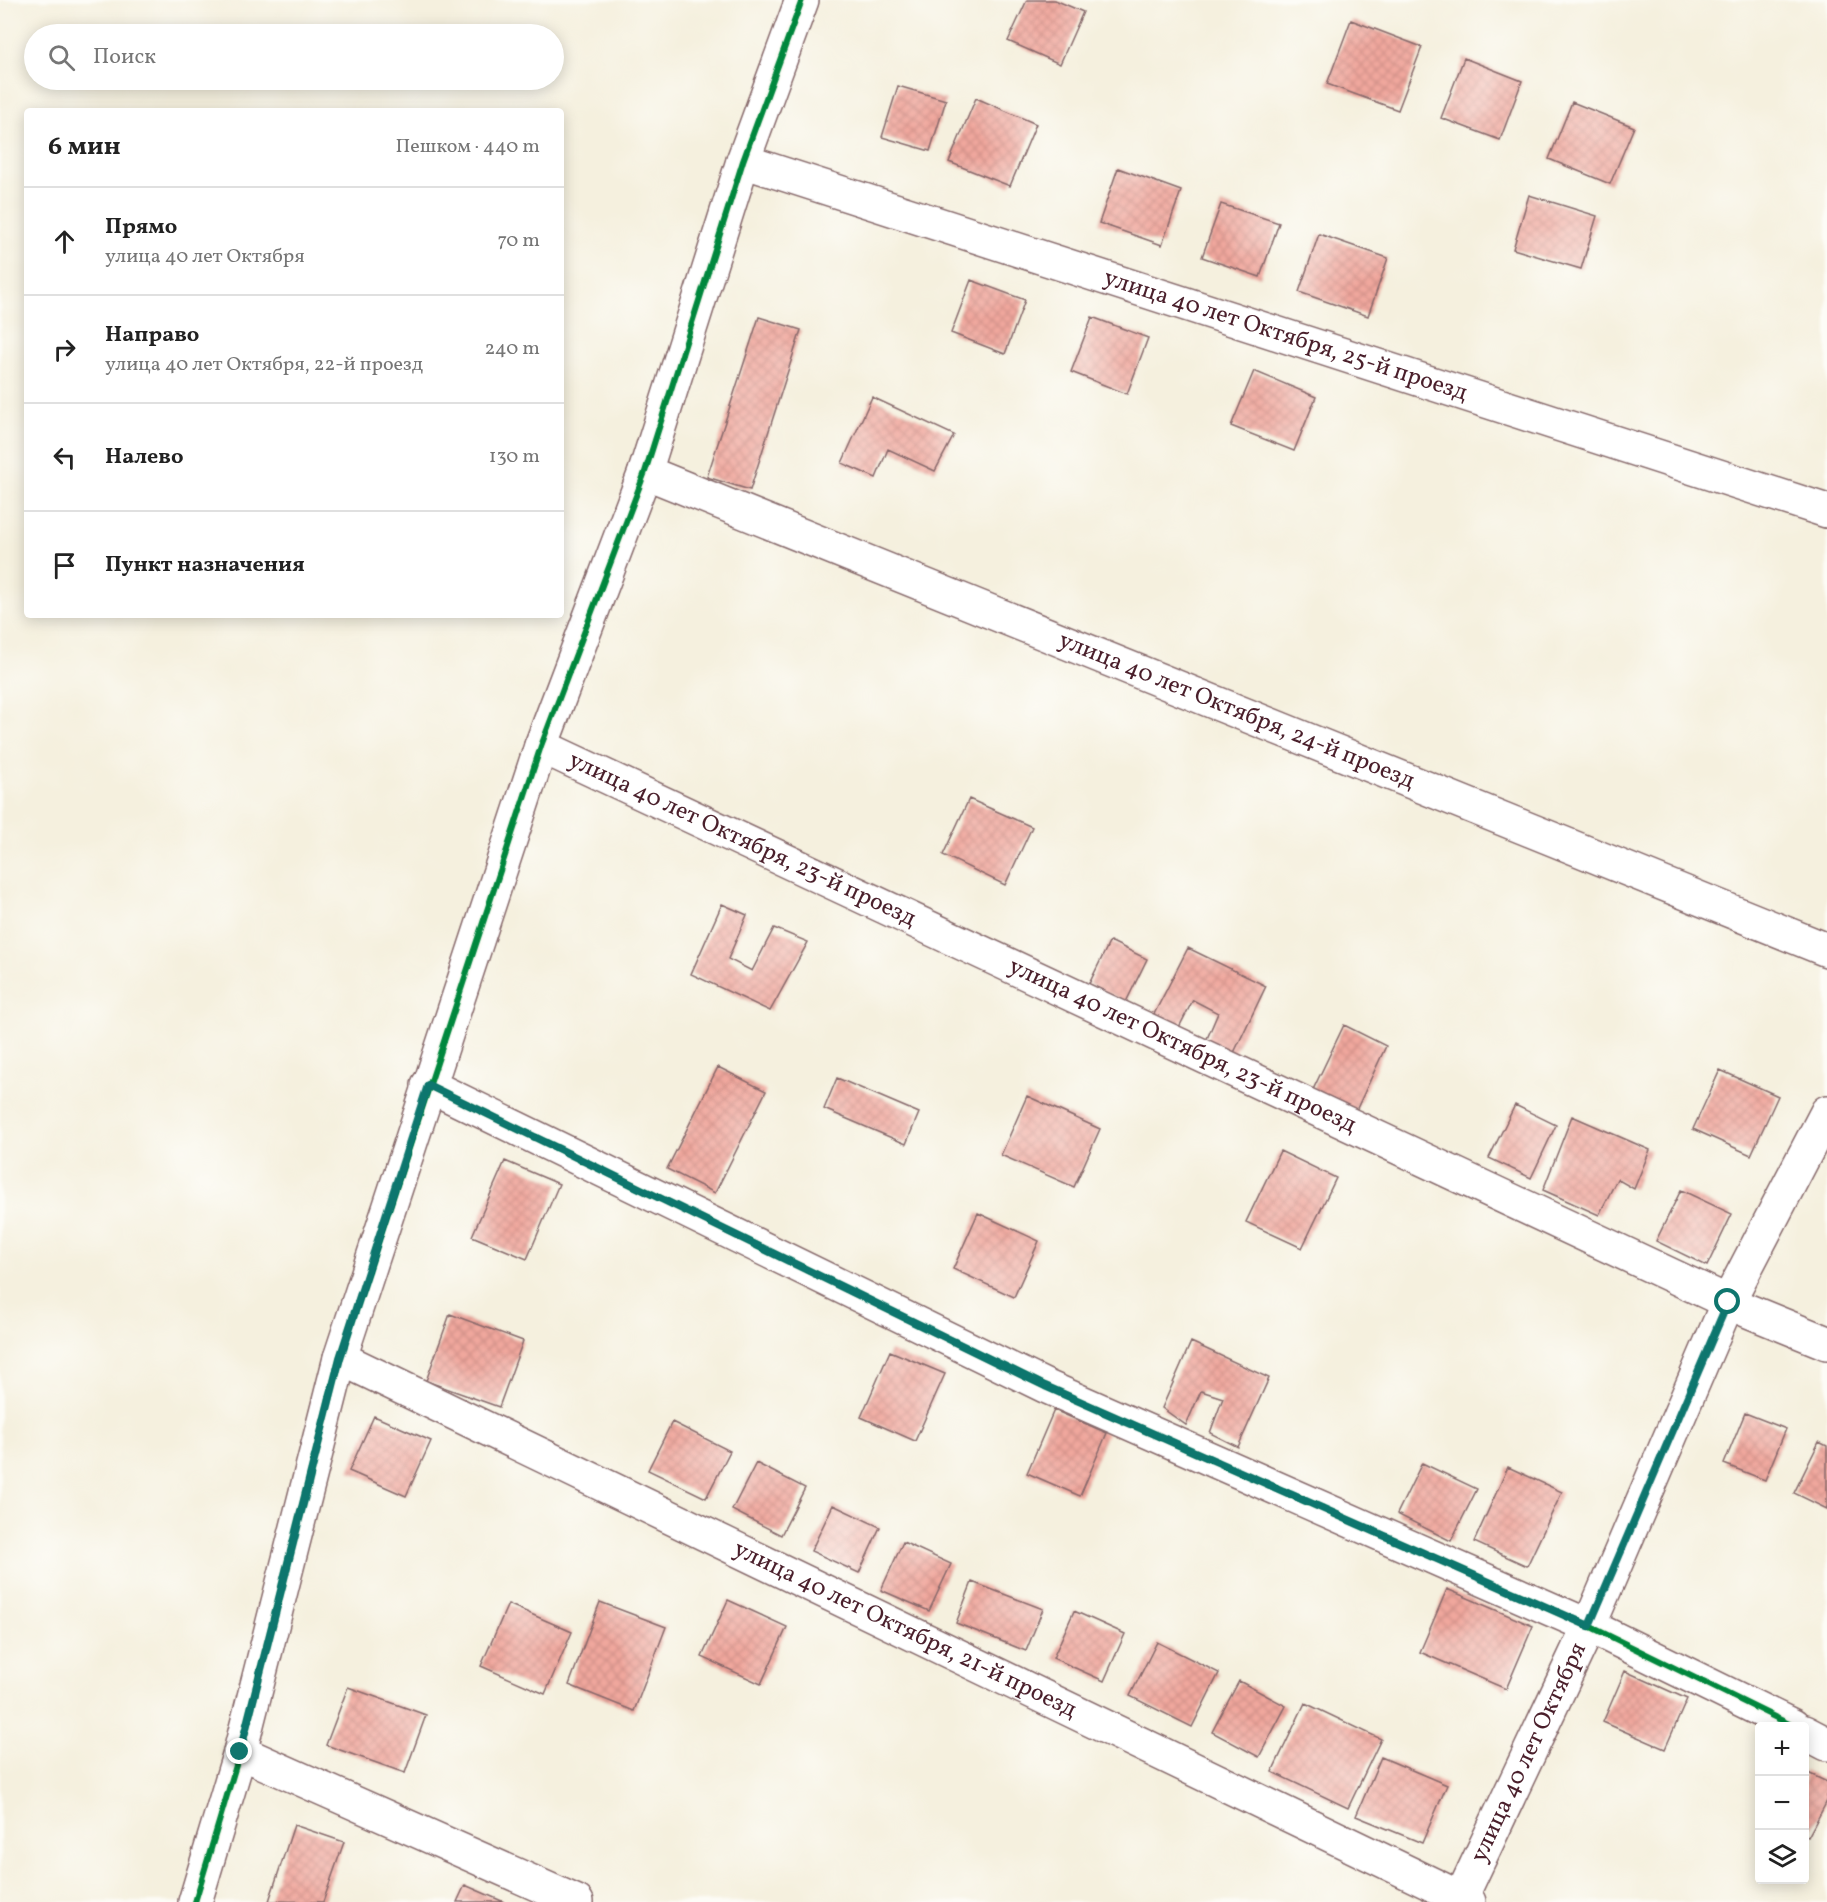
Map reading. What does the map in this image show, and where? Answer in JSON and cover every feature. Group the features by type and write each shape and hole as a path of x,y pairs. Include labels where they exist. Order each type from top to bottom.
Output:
{"street":[{"path":"195,1902 240,1752 340,1358 541,746 645,472 743,161 802,0"},
{"name":"улица 40 лет Октября, 25-й проезд","path":"743,161 1827,511"},
{"name":"улица 40 лет Октября, 24-й проезд","path":"645,472 1827,950"},
{"name":"улица 40 лет Октября, 23-й проезд","path":"541,746 1728,1302 1827,1343"},
{"path":"428,1085 1045,1386 1589,1626 1784,1722"},
{"name":"улица 40 лет Октября","path":"1463,1901 1589,1626 1728,1302 1827,1112"},
{"name":"улица 40 лет Октября, 21-й проезд","path":"340,1358 1463,1901"},
{"path":"1809,1735 1827,1744"},
{"path":"240,1752 577,1902"}],"building":[{"path":"1027,0 1055,0 1083,12 1060,64 1008,41"},
{"path":"1351,20 1422,47 1398,110 1327,84"},
{"path":"1464,58 1522,81 1500,140 1441,118"},
{"path":"898,86 946,100 930,151 882,137"},
{"path":"976,98 1036,124 1010,186 949,162"},
{"path":"1572,102 1634,127 1610,184 1549,159"},
{"path":"1118,168 1181,191 1162,245 1099,223"},
{"path":"1529,195 1597,216 1581,269 1513,249"},
{"path":"1221,204 1279,223 1260,277 1202,257"},
{"path":"1319,234 1388,258 1368,316 1299,292"},
{"path":"971,280 1025,300 1005,354 951,333"},
{"path":"759,317 801,330 750,490 707,477"},
{"path":"1092,317 1148,338 1127,394 1071,372"},
{"path":"1254,371 1316,397 1294,451 1231,426"},
{"path":"872,397 954,435 935,471 888,449 876,478 842,463"},
{"path":"969,799 1032,827 1005,885 943,855"},
{"path":"722,904 747,915 728,959 752,971 774,928 808,942 770,1011 691,974"},
{"path":"1110,941 1147,959 1126,1002 1089,984"},
{"path":"1188,948 1266,986 1230,1061 1203,1048 1218,1013 1193,1000 1175,1035 1150,1022"},
{"path":"1344,1025 1386,1046 1353,1117 1310,1096"},
{"path":"718,1067 766,1091 715,1193 667,1169"},
{"path":"1720,1070 1778,1096 1751,1155 1693,1129"},
{"path":"837,1078 919,1113 906,1144 824,1109"},
{"path":"1027,1096 1100,1129 1074,1187 1001,1155"},
{"path":"1515,1105 1556,1125 1531,1178 1489,1158"},
{"path":"1572,1116 1650,1150 1634,1189 1617,1179 1599,1215 1543,1190"},
{"path":"1280,1151 1336,1178 1302,1248 1246,1222"},
{"path":"505,1161 559,1184 527,1259 472,1236"},
{"path":"1681,1190 1732,1214 1707,1266 1656,1241"},
{"path":"978,1213 1039,1241 1014,1297 953,1269"},
{"path":"450,1314 523,1341 499,1407 426,1381"},
{"path":"1191,1342 1269,1378 1238,1447 1210,1433 1223,1398 1201,1391 1186,1425 1162,1408"},
{"path":"890,1351 945,1374 915,1441 861,1417"},
{"path":"1054,1410 1107,1433 1080,1496 1027,1473"},
{"path":"1745,1413 1786,1429 1765,1480 1724,1464"},
{"path":"374,1416 431,1441 406,1496 349,1471"},
{"path":"672,1422 730,1451 706,1498 648,1470"},
{"path":"1819,1442 1827,1446 1827,1509 1794,1493"},
{"path":"756,1463 805,1488 781,1535 732,1510"},
{"path":"1422,1463 1477,1489 1451,1541 1397,1514"},
{"path":"1508,1467 1562,1492 1527,1566 1474,1542"},
{"path":"833,1505 880,1527 859,1573 811,1551"},
{"path":"903,1542 951,1564 929,1611 881,1590"},
{"path":"972,1582 1043,1609 1026,1651 956,1623"},
{"path":"1447,1589 1533,1626 1506,1689 1420,1652"},
{"path":"728,1600 787,1627 761,1684 702,1657"},
{"path":"600,1602 666,1627 634,1711 569,1685"},
{"path":"508,1604 572,1632 545,1694 481,1666"},
{"path":"1074,1611 1125,1634 1104,1681 1053,1658"},
{"path":"1157,1642 1219,1673 1192,1727 1130,1696"},
{"path":"1625,1671 1687,1699 1665,1749 1603,1722"},
{"path":"1239,1681 1286,1706 1259,1757 1212,1732"},
{"path":"348,1687 426,1715 405,1773 326,1745"},
{"path":"1305,1703 1381,1739 1348,1808 1272,1772"},
{"path":"1381,1757 1447,1785 1422,1843 1356,1816"},
{"path":"1809,1773 1827,1782 1827,1801 1809,1835"},
{"path":"294,1825 344,1842 323,1902 269,1901"},
{"path":"465,1885 504,1902 457,1902"}],"cycle path":[{"path":"195,1902 240,1752 340,1358 541,746 645,472 743,161 802,0"},
{"path":"428,1085 1045,1386 1589,1626 1785,1722"}],"route":[{"path":"240,1752 340,1358 428,1085 1045,1386 1589,1626 1728,1302"}]}
